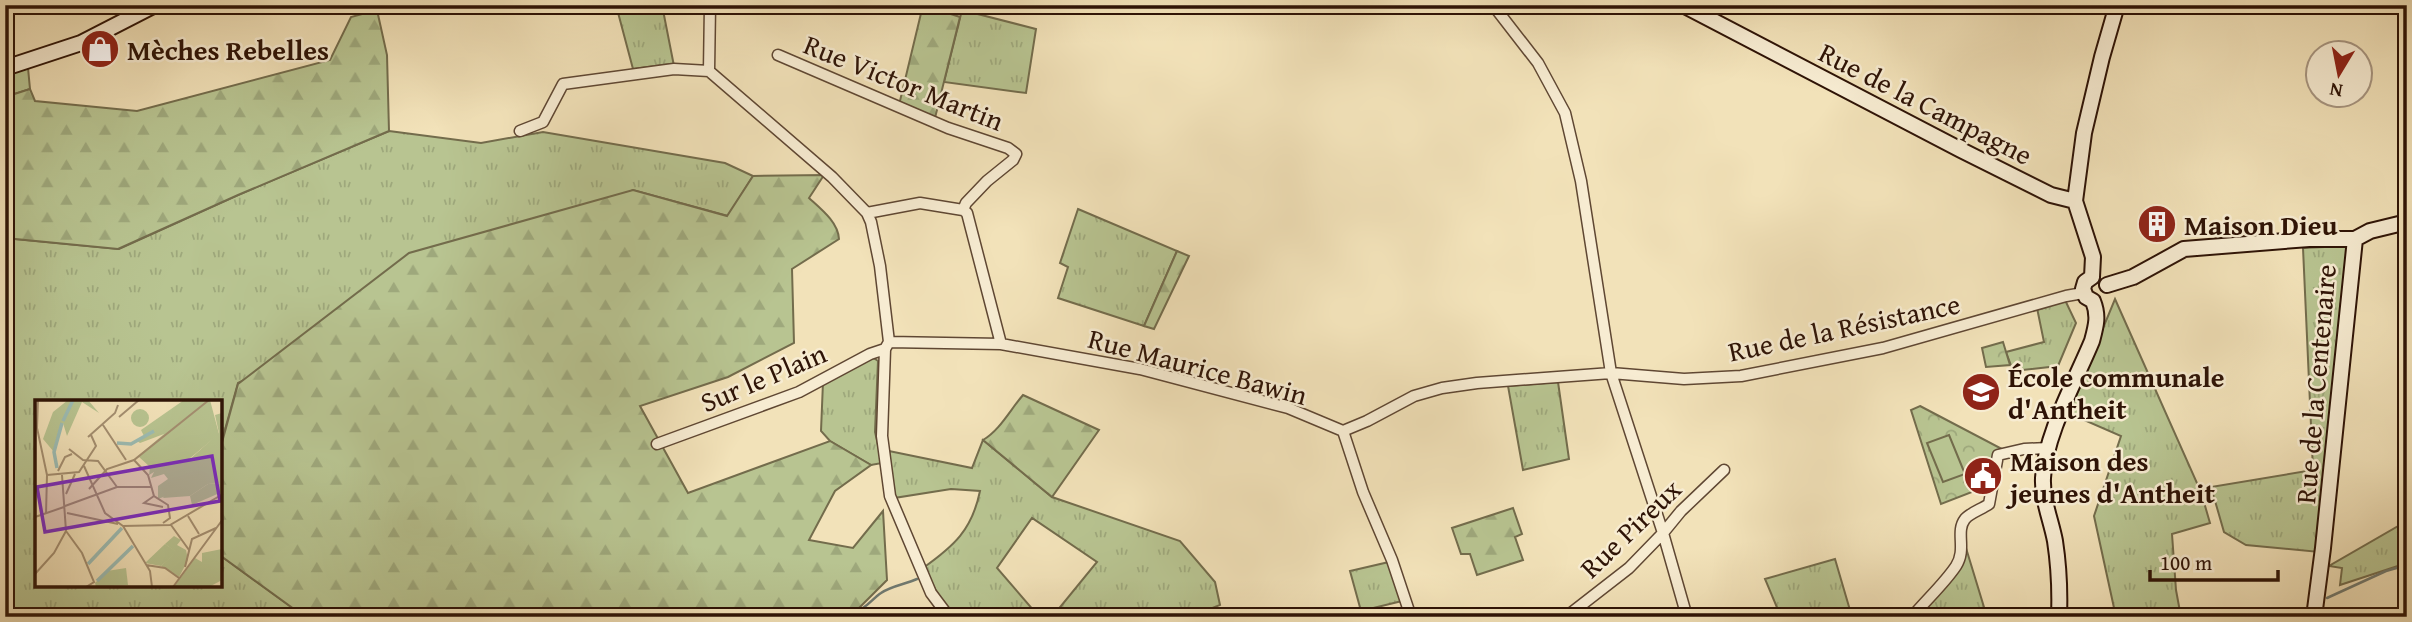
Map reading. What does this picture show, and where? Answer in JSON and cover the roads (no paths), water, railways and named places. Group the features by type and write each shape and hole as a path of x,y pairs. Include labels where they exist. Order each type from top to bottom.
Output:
{"street":[{"path":"5,68 81,43 155,5"},
{"path":"709,71 710,5"},
{"path":"1493,5 1538,63 1565,113 1581,181 1611,373 1687,617"},
{"name":"Rue de la Campagne","path":"1683,5 2051,195 2075,201"},
{"path":"2092,277 2092,257 2075,201 2084,133 2117,5"},
{"name":"Rue Victor Martin","path":"778,55 948,128 1009,148 1016,154 1013,160 986,180 963,210"},
{"path":"520,131 543,122 563,84 674,69 709,71 832,177 867,213 880,266 887,345 882,436 890,496 931,593 949,617"},
{"path":"867,213 920,203 963,210 967,213 1001,344"},
{"path":"2106,285 2133,277 2184,249 2309,239 2355,239 2370,231 2407,222"},
{"name":"Rue de la Centenaire","path":"2314,617 2355,239"},
{"path":"2059,617 2060,585 2043,481 2045,456 2092,341 2097,312 2088,297 2083,285 2092,277 2101,278 2106,285 2105,297 2088,297"},
{"name":"Rue de la Résistance","path":"1611,373 1684,379 1741,376 1883,348 2066,296 2088,297"},
{"name":"Rue Maurice Bawin","path":"887,345 1001,344 1140,369 1288,408 1342,430"},
{"name":"Sur le Plain","path":"657,444 799,392 887,345"},
{"path":"1411,617 1342,430 1367,421 1414,396 1442,388 1611,373"},
{"path":"1913,617 1960,559 1960,536 1966,518 1989,505 1998,455 2024,449 2048,448"},
{"name":"Rue Pireux","path":"1566,617 1629,568 1681,511 1724,470"}],"waterway":[{"path":"2327,598 2386,571 2407,565"},
{"path":"795,617 855,612 885,591 917,579"}],"place":[{"name":"Mèches Rebelles","path":"100,49"},
{"name":"Maison Dieu","path":"2157,224"},
{"name":"École communale d'Antheit","path":"1981,392"},
{"name":"Maison des jeunes d'Antheit","path":"1983,476"}]}
